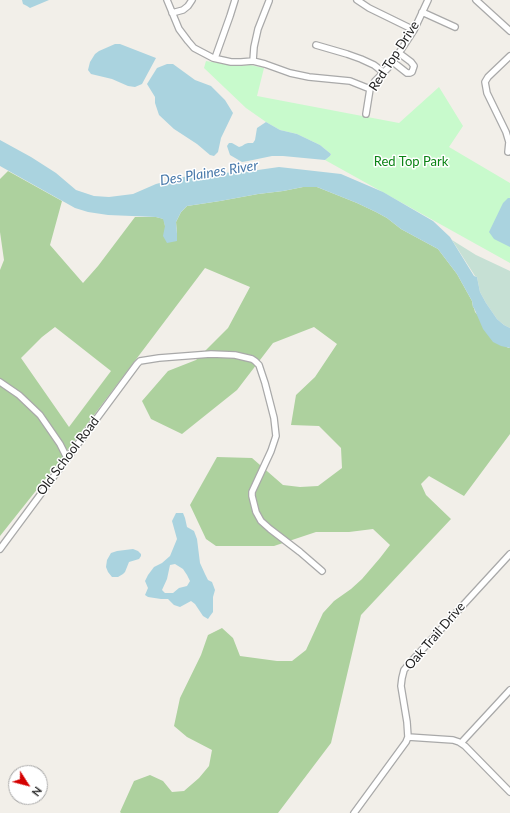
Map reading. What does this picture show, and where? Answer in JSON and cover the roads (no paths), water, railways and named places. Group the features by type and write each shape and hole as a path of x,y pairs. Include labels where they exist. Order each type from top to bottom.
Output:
{"street":[{"path":"167,0 179,29 188,41 198,50 215,58 231,62 254,61 296,74 350,81 370,89"},
{"path":"172,14 183,10 192,0"},
{"path":"215,58 235,0"},
{"path":"357,0 369,8 414,30"},
{"name":"Red Top Drive","path":"366,114 370,89 375,81 393,62 414,30 428,0"},
{"path":"476,0 510,31"},
{"path":"254,61 254,47 258,29 269,1"},
{"path":"422,12 455,27"},
{"path":"316,45 361,59 374,65 383,72"},
{"path":"393,62 407,73 412,72 414,66 399,53"},
{"path":"508,152 510,142 487,93 486,82 488,77 510,56"},
{"name":"Old School Road","path":"0,549 140,361 211,354 235,355 252,359 259,365 274,418 276,436 271,452 252,492 256,512 261,521 322,571"},
{"path":"0,382 19,395 40,415 60,444 67,458"},
{"name":"Oak Trail Drive","path":"408,737 401,686 404,670 510,554"},
{"path":"461,743 510,690"},
{"path":"354,813 406,742 408,737 453,740 461,743 510,792"}],"water":[{"path":"22,0 49,0 30,8 23,4"},
{"path":"115,44 120,44 156,58 142,84 135,87 128,86 112,79 91,74 88,70 90,62 95,54"},
{"path":"167,64 173,64 195,80 211,86 225,100 233,113 221,138 218,152 214,156 210,155 197,144 174,129 159,115 155,103 155,97 147,84 157,68"},
{"path":"266,122 280,130 297,134 320,145 331,154 330,156 325,160 272,156 242,162 230,155 227,146 229,143 239,147 248,143 253,143 257,128"},
{"path":"0,140 56,173 76,190 94,196 109,197 133,194 156,184 183,177 244,172 279,167 341,174 383,192 433,221 450,237 474,276 477,277 480,292 486,303 497,319 510,328 510,348 493,342 483,329 473,307 472,301 457,274 438,249 401,229 387,218 357,203 317,187 303,187 187,206 181,212 176,222 177,241 167,243 163,236 165,226 163,219 156,217 108,215 88,212 75,208 0,166"},
{"path":"510,198 510,247 494,239 489,232 503,203"},
{"path":"176,513 183,513 187,527 194,531 197,539 200,563 208,580 212,582 215,590 213,597 213,612 208,619 203,616 195,604 191,601 180,607 174,605 168,599 148,597 145,595 148,588 145,581 148,575 154,567 162,563 170,556 177,539 172,521","holes":["175,564 183,569 190,581 187,586 179,588 173,593 165,593 162,590 167,579 170,565"]},
{"path":"133,549 141,554 139,559 129,562 123,574 118,577 112,577 106,567 107,560 111,553"}],"park label":[{"name":"Red Top Park","path":"411,162"}],"water label":[{"name":"Des Plaines River","path":"209,173"}]}
